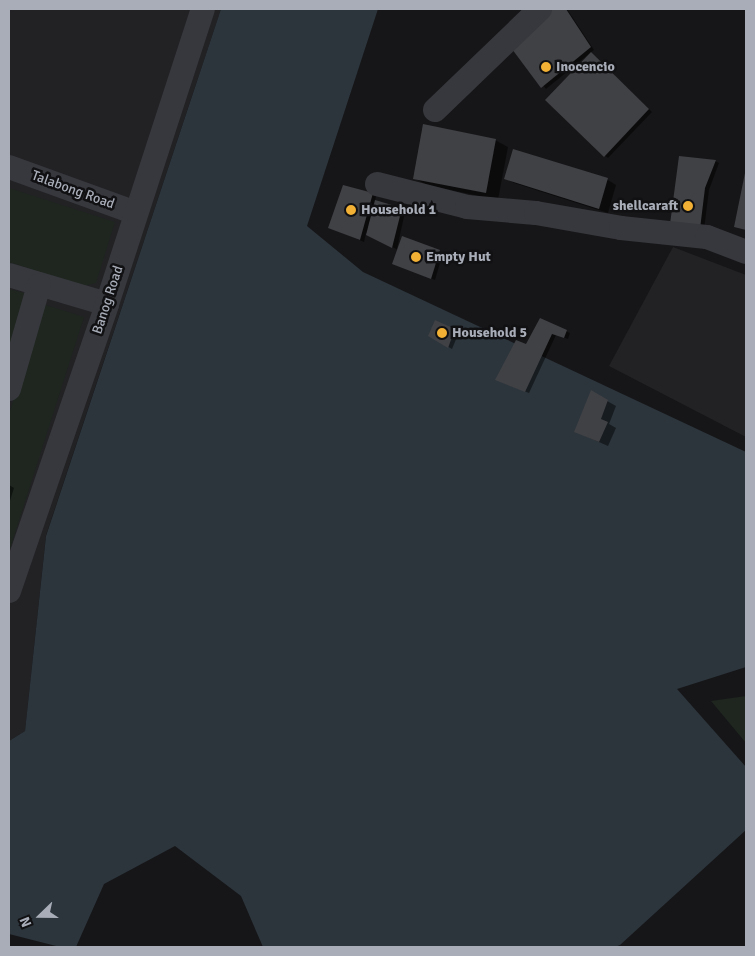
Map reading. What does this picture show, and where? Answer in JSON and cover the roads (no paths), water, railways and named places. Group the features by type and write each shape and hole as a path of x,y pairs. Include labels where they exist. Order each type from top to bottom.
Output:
{"street":[{"name":"Banog Road","path":"9,591 107,304 203,9"},
{"path":"435,110 540,9"},
{"name":"Talabong Road","path":"9,166 136,213"},
{"path":"377,184 467,207 536,213 621,228 707,237 746,252"},
{"path":"9,275 107,304"},
{"path":"9,389 39,285"}],"place":[{"name":"Inocencio","path":"546,67"},
{"name":"shellcaraft","path":"688,206"},
{"name":"Household 1","path":"351,210"},
{"name":"Empty Hut","path":"416,257"},
{"name":"Household 5","path":"442,333"}]}
